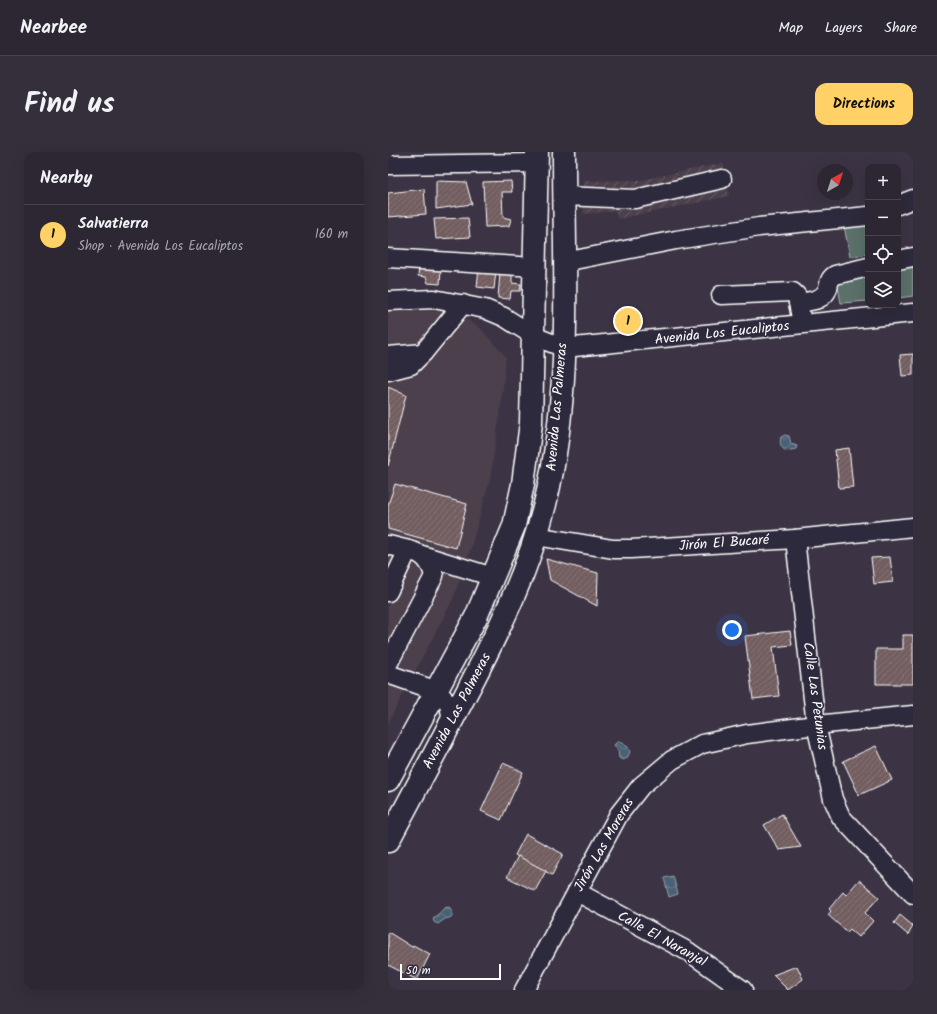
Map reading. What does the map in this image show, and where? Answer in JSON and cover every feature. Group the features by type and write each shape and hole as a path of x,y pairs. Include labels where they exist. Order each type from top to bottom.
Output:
{"main road":[{"name":"Avenida Las Palmeras","path":"388,841 498,632 520,582 536,536 546,498 556,442 564,348 564,152"},
{"name":"Avenida Las Palmeras","path":"388,780 476,617 514,526 523,484 531,423 537,158"}],"street":[{"path":"388,165 537,158"},
{"path":"564,196 635,198 722,179"},
{"path":"901,204 913,199"},
{"path":"564,262 676,240 759,227 865,216"},
{"path":"901,259 913,257"},
{"path":"388,258 535,267"},
{"path":"798,303 818,299 823,296 835,274 865,268"},
{"path":"721,295 788,291 797,296 802,324"},
{"name":"Avenida Los Eucaliptos","path":"388,300 434,299 463,304 497,314 534,336 564,348 913,313"},
{"path":"388,372 411,365 423,353 463,304"},
{"path":"388,356 423,353"},
{"name":"Jirón El Bucaré","path":"536,536 612,549 631,549 795,539 913,526"},
{"name":"Calle Las Petunias","path":"795,539 816,725 834,799 841,817 906,881 913,894"},
{"path":"388,545 493,577"},
{"path":"388,592 415,552"},
{"path":"388,664 434,576 431,564 415,552"},
{"path":"388,674 437,691 449,704 452,721"},
{"name":"Jirón Las Moreras","path":"524,990 613,824 641,786 672,760 689,750 717,740 816,725 913,716"},
{"name":"Calle El Naranjal","path":"577,892 690,952 743,990"}],"shaded area":[{"path":"723,163 729,196 618,219 615,211 583,214 584,181 641,180"},
{"path":"402,310 452,311 479,327 506,357 501,407 490,479 470,551 453,599 388,723 388,312"}],"green space":[{"path":"865,222 865,254 850,257 844,226"},
{"path":"913,265 913,296 901,298 901,267"},
{"path":"865,276 865,301 841,303 837,281"}],"water":[{"path":"785,435 789,436 791,444 797,446 796,449 786,451 783,448 780,443 780,439"},
{"path":"618,741 628,747 630,752 627,758 623,760 619,758 618,751 614,745"},
{"path":"673,876 678,894 669,897 664,878"},
{"path":"449,907 452,910 452,917 445,919 438,924 434,922 433,918 444,908"}],"building":[{"path":"436,181 466,182 472,204 436,209"},
{"path":"511,181 512,192 502,192 503,217 511,219 509,226 485,227 483,182"},
{"path":"424,189 426,214 388,217 388,193"},
{"path":"468,218 470,237 436,239 434,219"},
{"path":"419,267 441,269 440,284 428,283 426,277 418,276"},
{"path":"479,268 496,271 494,289 477,287"},
{"path":"500,273 512,273 512,283 521,284 520,291 511,291 510,299 498,298"},
{"path":"913,354 913,375 902,376 900,355"},
{"path":"388,387 406,395 388,466"},
{"path":"849,448 853,487 839,488 835,450"},
{"path":"395,484 467,504 456,548 388,529 388,505"},
{"path":"890,557 893,582 874,584 871,558"},
{"path":"546,559 598,573 597,606 550,580"},
{"path":"790,631 792,645 773,647 779,696 753,699 745,636"},
{"path":"903,635 913,635 913,684 876,684 876,649 903,649"},
{"path":"876,746 892,780 859,795 843,761"},
{"path":"503,763 523,772 501,820 481,811"},
{"path":"782,814 801,847 779,850 764,825"},
{"path":"526,834 563,854 552,875 515,855"},
{"path":"518,856 546,871 535,891 507,877"},
{"path":"859,880 879,897 865,913 873,921 859,937 850,929 847,932 828,915 831,911 829,909 843,892 846,895"},
{"path":"900,915 913,926 908,935 894,923"},
{"path":"388,932 412,947 413,945 430,954 417,980 388,965"},
{"path":"797,966 803,979 788,990 773,975"}],"place":[{"name":"Salvatierra","path":"628,321"}]}
